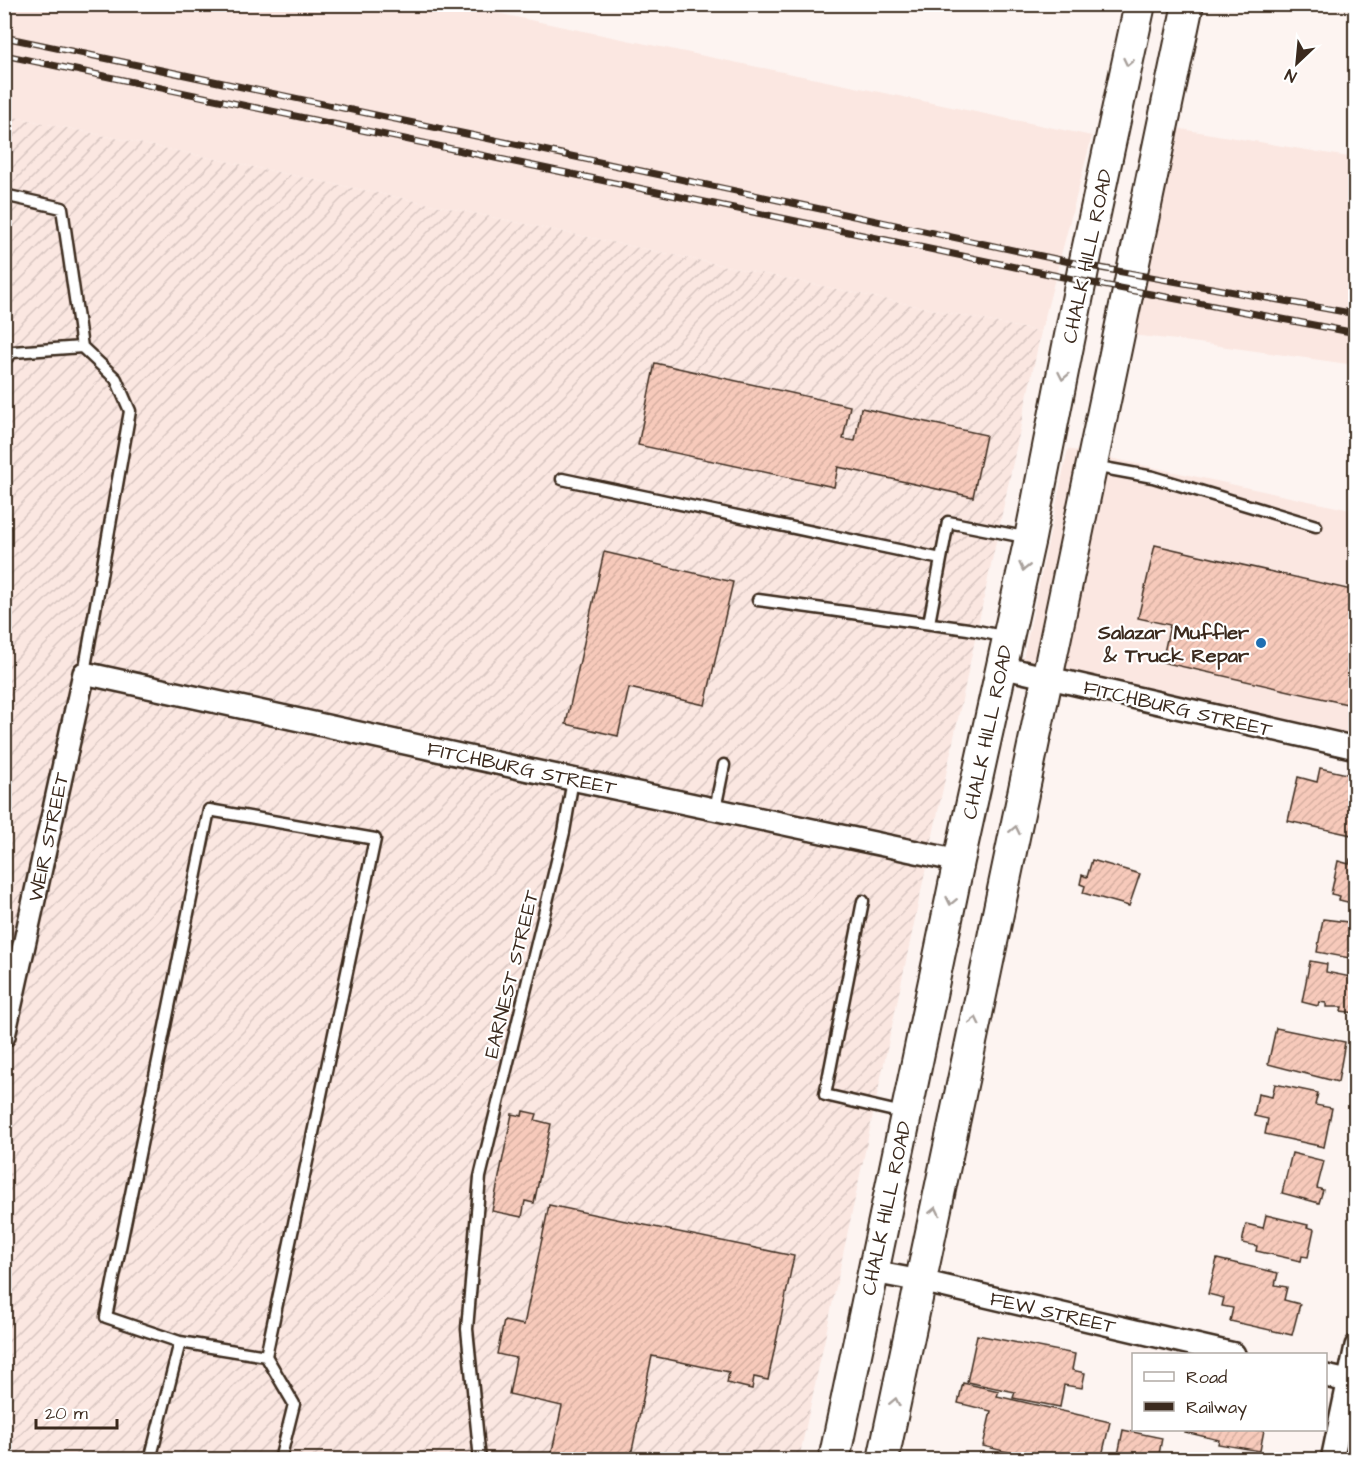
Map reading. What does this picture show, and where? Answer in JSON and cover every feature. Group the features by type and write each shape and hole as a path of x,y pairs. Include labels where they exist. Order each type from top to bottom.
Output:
{"street":[{"name":"CHALK HILL ROAD","path":"834,1460 959,861 1030,538 1084,265 1140,4"},
{"path":"883,1460 1188,4"},
{"name":"FITCHBURG STREET","path":"1001,668 1356,748"},
{"name":"FITCHBURG STREET","path":"84,673 959,861"},
{"name":"WEIR STREET","path":"4,1036 84,673"},
{"name":"FEW STREET","path":"873,1272 921,1281 1230,1353"},
{"path":"1332,1460 1352,1382 1356,1347"},
{"path":"1327,1376 1352,1382"}],"lane":[{"path":"4,195 62,208 82,346 116,379 130,411 84,673"},
{"path":"4,360 13,352 82,346"},
{"path":"1093,466 1153,477 1316,526"},
{"path":"562,479 941,559"},
{"path":"929,623 948,522 1030,538"},
{"path":"758,600 929,623 1008,638"},
{"path":"715,809 724,765"},
{"name":"EARNEST STREET","path":"480,1460 468,1329 480,1177 564,832 573,779"},
{"path":"266,1356 180,1342 106,1317 209,810 375,839 266,1356 294,1404 280,1460"},
{"path":"863,901 825,1095 906,1114"},
{"path":"150,1460 180,1342"}],"shaded area":[{"path":"5,5 458,5 1092,136 1041,332 5,115"},
{"path":"5,115 1041,332 799,1459 5,1460"},
{"path":"1163,126 1355,158 1355,365 1112,333"},
{"path":"1068,449 1355,511 1355,735 1022,664"}],"building":[{"path":"655,363 850,406 843,439 855,441 861,408 986,435 973,497 838,467 834,487 638,445"},
{"name":"Salazar Muffler & Truck Repar","path":"1155,545 1356,591 1356,706 1162,662 1170,625 1138,618"},
{"path":"604,552 733,582 705,705 629,688 618,736 566,724"},
{"path":"1320,768 1356,776 1356,836 1288,821 1298,777 1317,782"},
{"path":"1350,859 1356,860 1356,904 1339,900 1340,896 1331,894 1338,861 1349,864"},
{"path":"1092,860 1140,874 1129,906 1083,893 1085,886 1080,884 1082,875 1087,877"},
{"path":"1323,919 1356,923 1356,961 1317,952"},
{"path":"1310,961 1327,964 1326,972 1356,978 1356,1013 1341,1011 1342,1007 1326,1007 1326,1003 1319,1002 1318,1006 1302,1002"},
{"path":"1276,1028 1345,1042 1338,1082 1268,1064"},
{"path":"1275,1084 1318,1093 1315,1105 1332,1108 1324,1147 1265,1134 1268,1119 1254,1116 1258,1094 1272,1097"},
{"path":"523,1111 537,1114 535,1120 551,1124 534,1203 525,1201 522,1217 492,1211 512,1114 522,1116"},
{"path":"1292,1153 1324,1161 1317,1188 1323,1190 1319,1203 1282,1193"},
{"path":"549,1205 794,1256 768,1380 754,1377 752,1389 727,1383 729,1372 652,1356 630,1460 550,1460 562,1406 509,1394 516,1358 497,1354 504,1321 524,1325"},
{"path":"1266,1215 1308,1225 1307,1227 1314,1229 1308,1257 1302,1256 1301,1261 1256,1251 1257,1246 1242,1243 1246,1224 1263,1228"},
{"path":"1217,1259 1278,1273 1275,1285 1287,1287 1284,1300 1300,1304 1292,1335 1230,1321 1233,1308 1222,1306 1224,1298 1208,1294"},
{"path":"977,1335 1075,1354 1072,1370 1085,1373 1082,1388 1064,1385 1060,1407 1013,1398 1015,1392 967,1382"},
{"path":"963,1383 999,1391 997,1396 1110,1422 1101,1460 1040,1460 983,1446 991,1411 958,1403"},
{"path":"1123,1430 1162,1438 1158,1460 1117,1460"},
{"path":"1264,1431 1260,1451 1218,1444 1219,1440 1185,1432"}],"railway":[{"path":"4,37 1084,265 1356,314"},
{"path":"4,55 1082,281 1356,333"}],"place":[{"name":"Salazar Muffler & Truck Repar","path":"1261,643"}]}
